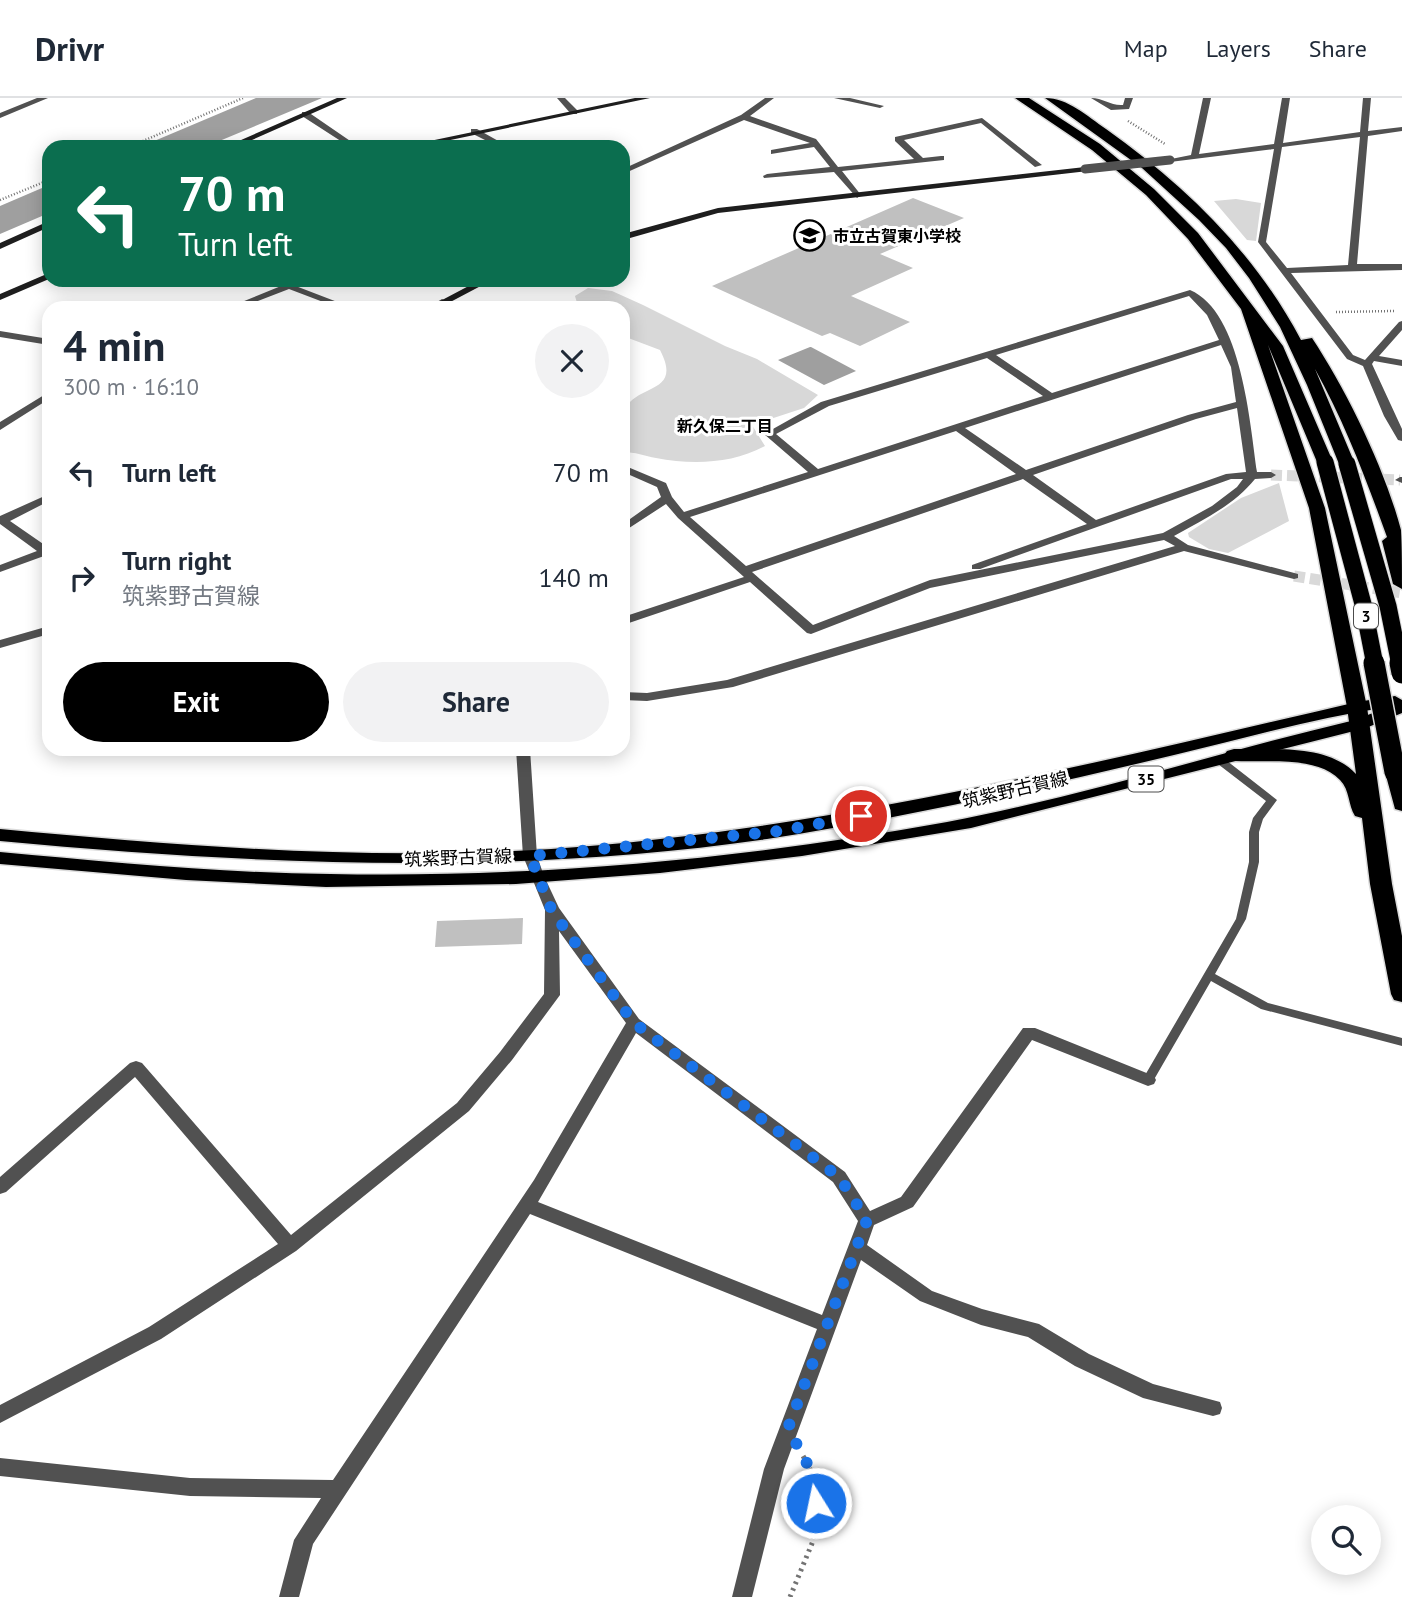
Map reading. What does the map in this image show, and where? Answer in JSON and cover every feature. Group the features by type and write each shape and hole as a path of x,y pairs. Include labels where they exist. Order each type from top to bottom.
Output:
{"highway":[{"name":"3","path":"1021,98 1096,148 1150,192 1193,236 1276,346 1325,462 1363,604 1402,804"},
{"name":"3","path":"1051,98 1123,145 1177,190 1228,245 1276,309 1322,402 1347,464 1388,606 1402,673"},
{"path":"1248,309 1317,508 1358,716 1381,884 1402,994"},
{"path":"1276,309 1310,345 1341,402 1402,555"},
{"path":"1379,495 1402,584"},
{"path":"1226,757 1284,754 1309,757 1346,776 1356,788 1381,884"}],"main road":[{"path":"245,140 343,98"},
{"path":"435,140 646,98"},
{"path":"630,235 718,211 1085,169"},
{"path":"0,247 42,227"},
{"path":"0,297 42,279"},
{"path":"444,301 473,287"},
{"name":"筑紫野古賀線","path":"0,858 268,878 372,881 537,876 791,852 947,827 1058,802 1226,757 1402,700"},
{"name":"筑紫野古賀線","path":"0,835 270,856 530,856 794,829 942,802 1402,707"}],"street":[{"path":"0,116 44,98"},
{"path":"561,98 574,112"},
{"path":"630,169 744,117 770,98"},
{"path":"838,98 880,107"},
{"path":"1095,98 1114,108 1126,107 1129,98"},
{"path":"1191,157 1207,98"},
{"path":"1286,98 1262,242 1350,357 1402,363"},
{"path":"1352,267 1367,98"},
{"path":"305,114 344,140"},
{"path":"744,117 816,144 857,195"},
{"path":"921,160 898,139 982,120 1038,165"},
{"path":"1085,169 1402,129"},
{"path":"474,131 491,140"},
{"path":"774,152 816,144"},
{"path":"767,176 941,158"},
{"path":"1285,271 1402,267"},
{"path":"250,301 287,287 328,301"},
{"path":"815,472 769,434 825,404 988,354 1190,293 1203,302 1221,330 1236,367 1252,475 1241,489 1216,508 1166,536 926,585"},
{"path":"1369,361 1394,337 1402,324"},
{"path":"0,334 42,341"},
{"path":"681,516 1224,341"},
{"path":"988,354 1050,396"},
{"path":"1369,361 1389,416 1402,438"},
{"path":"0,427 42,400"},
{"path":"630,618 1025,474 1242,403"},
{"path":"957,427 1096,525"},
{"path":"630,471 662,485 667,498 681,516 811,630 926,585 1230,476 1271,475"},
{"path":"630,524 667,498"},
{"path":"42,500 1,520 42,548"},
{"path":"1166,536 1184,547 1294,576"},
{"path":"630,696 647,697 729,684 1184,547"},
{"path":"0,569 42,554"},
{"path":"0,644 42,632"},
{"path":"523,756 530,856 537,876 552,911 634,1023 839,1177 867,1220"},
{"path":"0,1414 155,1333 290,1246 463,1107 552,995 552,911"},
{"path":"289,1597 304,1540 571,1135 634,1023"},
{"path":"742,1597 774,1469 867,1220 906,1202 1029,1032 1148,1080"},
{"path":"0,1187 136,1067 290,1246"},
{"path":"526,1205 827,1325"},
{"path":"858,1248 926,1296 981,1317 1033,1330 1082,1360 1150,1392 1213,1408"},
{"path":"0,1466 190,1487 337,1489"}],"lane":[{"path":"1148,1080 1241,919 1254,862 1254,832 1258,818 1272,800 1226,757"},
{"path":"1210,976 1265,1006 1402,1042"}],"path":[{"path":"144,140 243,98"},
{"path":"1122,118 1191,157"},
{"path":"0,200 42,183"},
{"path":"1318,313 1402,310"},
{"path":"788,1428 818,1484 813,1541 790,1597"}],"shaded area":[{"path":"256,98 322,98 222,140 157,140"},
{"path":"42,188 42,216 0,234 0,206"},
{"path":"1236,199 1261,203 1256,241 1247,240 1214,201"},
{"path":"588,288 612,291 757,359 818,395 804,408 752,425 765,446 726,460 684,462 630,453 630,402 662,381 666,374 666,364 660,350 630,339 630,301 576,301 575,296"},
{"path":"810,347 856,371 824,385 778,360"},
{"path":"1279,483 1289,521 1228,553 1209,549 1189,537 1188,533 1241,498"}],"building":[{"path":"913,198 964,218 880,254 913,268 851,296 910,322 860,346 830,333 822,336 712,286"},
{"path":"523,918 522,944 435,947 437,921"}],"tunnel":[{"path":"1271,475 1400,480"},
{"path":"1294,576 1402,593"}],"place":[{"name":"市立古賀東小学校","path":"810,236"}],"district":[{"name":"新久保二丁目","path":"725,426"}],"route":[{"path":"816,1503 818,1484 788,1428 867,1220 839,1177 634,1023 552,911 530,856 780,831 861,816"}]}
